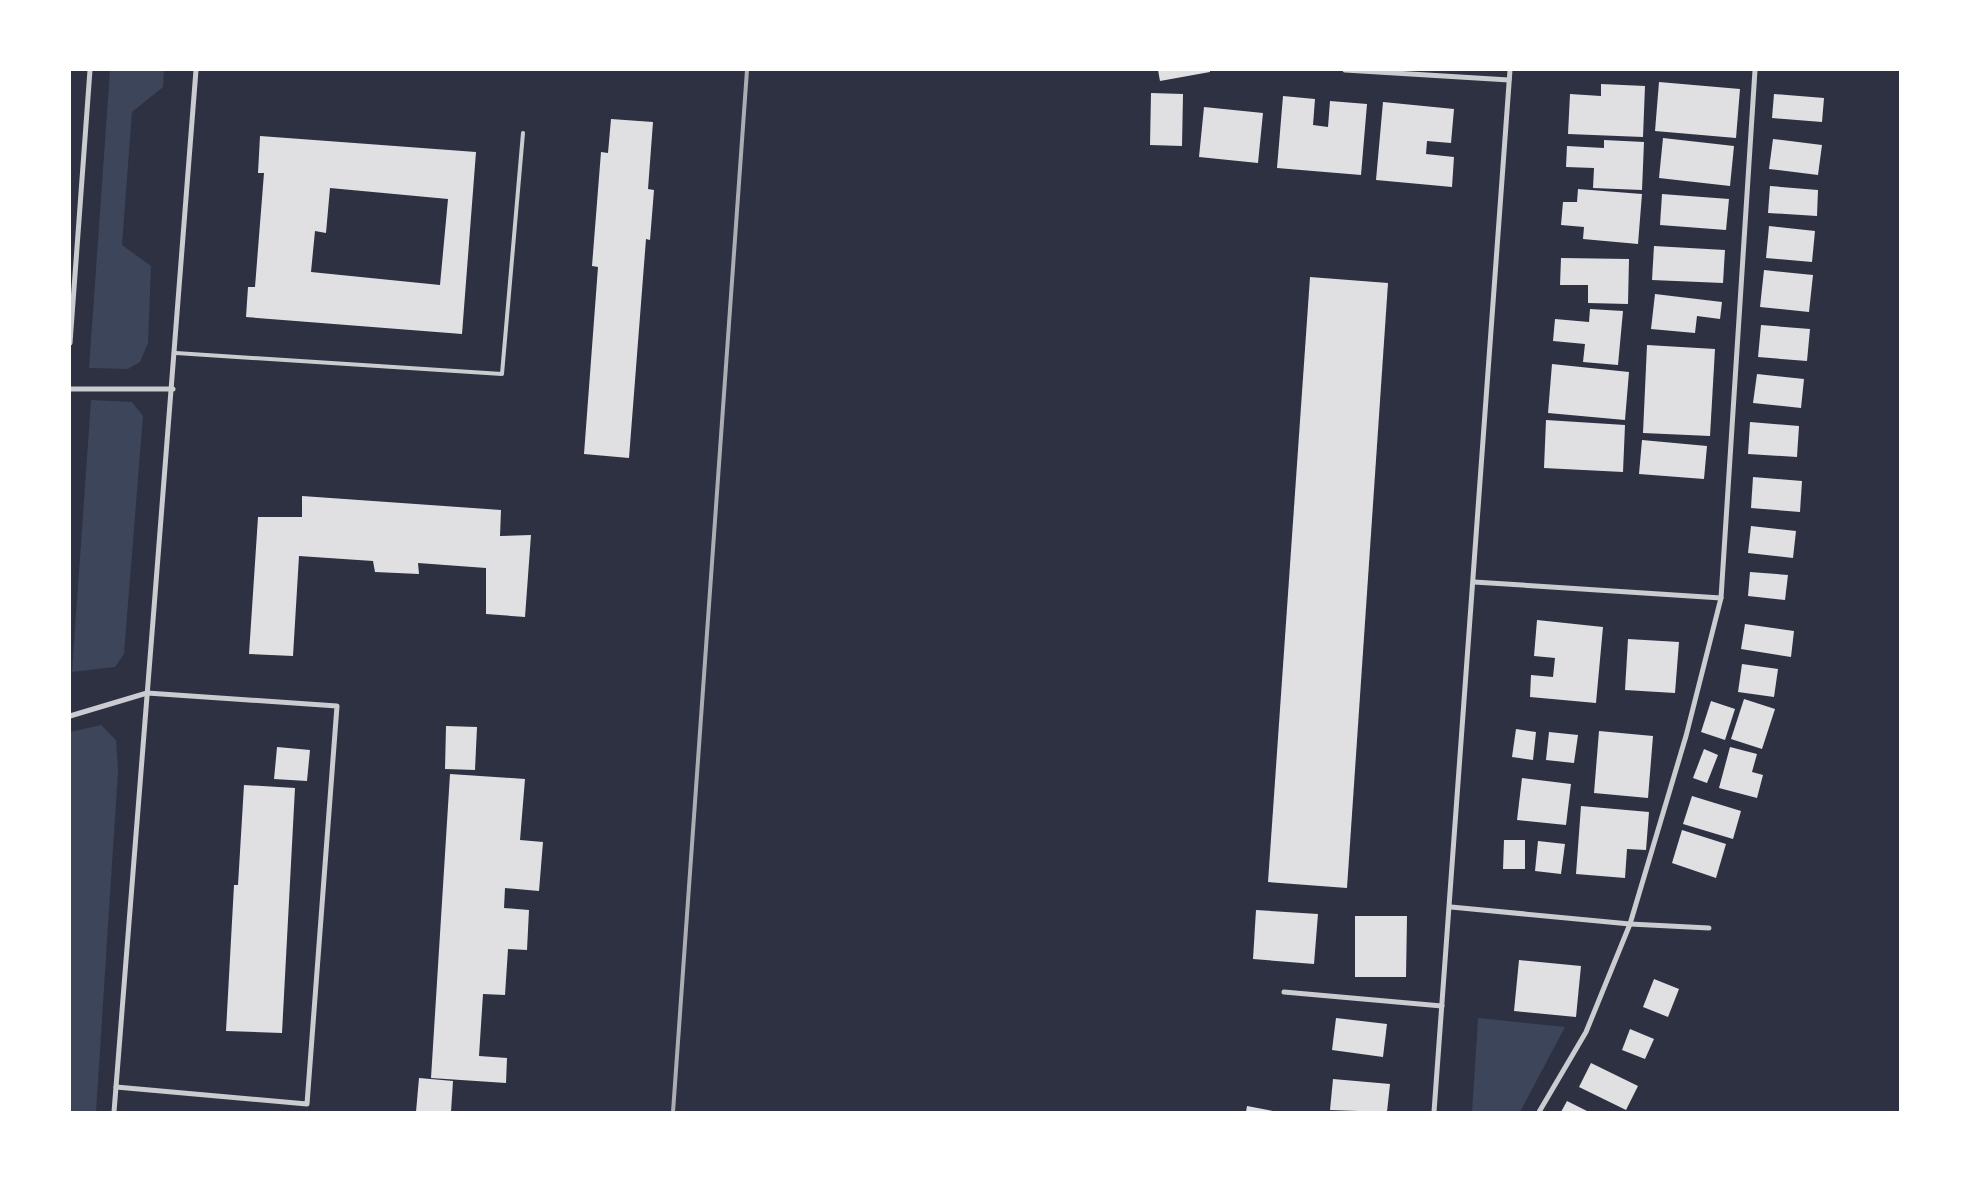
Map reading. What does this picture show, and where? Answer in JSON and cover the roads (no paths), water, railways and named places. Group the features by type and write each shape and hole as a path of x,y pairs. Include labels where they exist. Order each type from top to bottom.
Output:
{"street":[{"path":"70,343 90,70"},
{"path":"114,1112 176,353 196,70"},
{"path":"1345,70 1509,80"},
{"path":"1434,1112 1451,907 1510,70"},
{"path":"1539,1112 1586,1032 1630,924 1686,736 1721,598 1755,70"},
{"path":"70,389 172,389"},
{"path":"1474,582 1721,598"},
{"path":"70,716 147,693 337,706 307,1104 116,1087"},
{"path":"1451,907 1630,924 1709,928"},
{"path":"1284,992 1442,1006"}],"lane":[{"path":"176,353 502,374 523,133"}],"railway":[{"path":"673,1112 747,70"}]}
